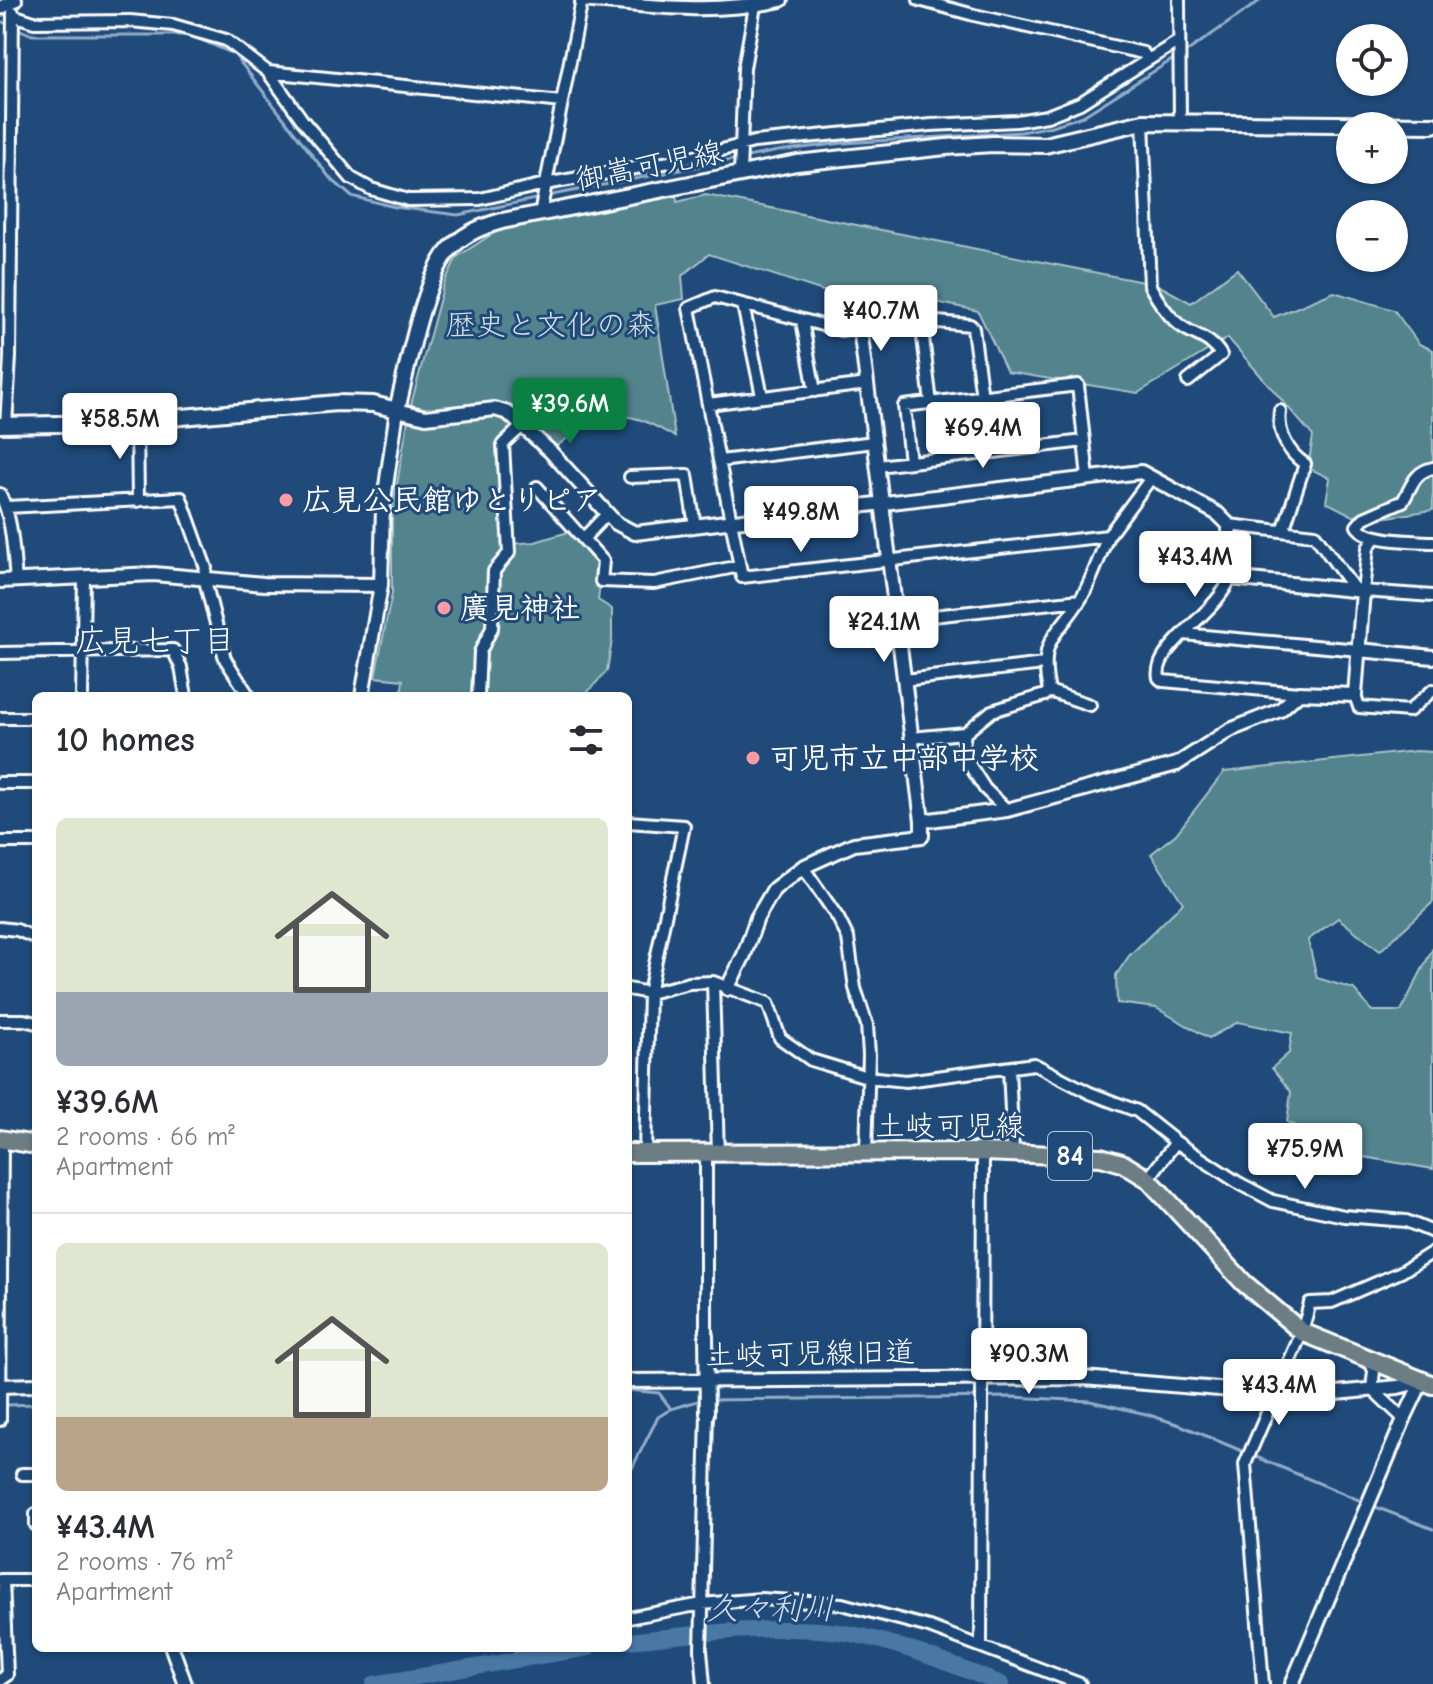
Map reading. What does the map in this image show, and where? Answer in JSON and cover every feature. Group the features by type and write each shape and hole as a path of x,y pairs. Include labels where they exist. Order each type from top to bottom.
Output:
{"main road":[{"name":"御嵩可児線","path":"397,410 430,283 440,262 452,246 476,229 502,221 540,214 740,158 821,160 946,147 1045,145 1143,122 1433,125"},
{"path":"3,426 137,422 337,403 373,404 397,410"},
{"path":"1,1139 32,1144"},
{"name":"土岐可児線","path":"637,1153 983,1152 1101,1157 1122,1163 1148,1179 1244,1283 1302,1332 1428,1383"}],"street":[{"path":"540,214 582,0 726,9 774,1"},
{"path":"919,0 1143,53 1148,60"},
{"path":"1179,0 1180,122"},
{"path":"740,158 744,68 755,6"},
{"path":"11,8 34,22 130,21 173,25 226,40 268,72 335,162 351,178 371,189 408,200 480,199 681,160 740,158 931,125 1017,121 1047,116 1080,103 1148,60 1180,45"},
{"path":"3,426 6,237 13,105 11,8"},
{"path":"268,72 562,102"},
{"path":"0,103 13,105"},
{"path":"1143,122 1150,286 1177,324 1214,343 1221,355 1188,381"},
{"path":"989,452 973,328 970,325 921,321 841,330 715,297 689,308 742,577 1108,536"},
{"path":"743,305 762,396"},
{"path":"802,321 815,391"},
{"path":"921,321 931,403"},
{"path":"727,989 744,955 757,918 774,889 803,867 854,844 922,836 860,328"},
{"path":"708,404 867,384"},
{"path":"910,462 904,406 1078,385 1088,478"},
{"path":"363,692 381,585 383,507 397,410 426,417 495,409 508,413 616,523 635,533 1141,472 1218,514 1229,525 1318,537 1358,590"},
{"path":"1280,411 1278,422 1291,455 1305,464 1283,531"},
{"path":"137,422 138,501"},
{"path":"478,692 480,652 492,628 494,571 509,553 503,444 523,425"},
{"path":"878,466 1084,441"},
{"path":"720,461 874,442"},
{"path":"1433,468 1415,477 1398,505 1358,522 1360,531 1375,537 1433,542"},
{"path":"630,477 687,475 695,526"},
{"path":"1049,691 1044,664 1054,632 1080,600 1108,536 1151,478"},
{"path":"537,487 603,561 601,581 654,583 740,566"},
{"path":"0,494 7,507 16,580"},
{"path":"7,507 181,498 206,568 204,577 225,659 246,692"},
{"path":"583,539 607,514"},
{"path":"1229,525 1230,578 1225,592 1169,647 1157,674 1163,681 1355,695"},
{"path":"1375,537 1368,548 1358,590 1359,650 1355,695 1359,707 1409,711 1433,690"},
{"path":"0,581 154,574 264,584 381,585"},
{"path":"1230,578 1433,596"},
{"path":"82,692 84,579"},
{"path":"896,620 1080,600"},
{"path":"1183,634 1433,657"},
{"path":"0,653 173,650 181,667 185,692"},
{"path":"904,680 1044,664"},
{"path":"1049,691 1090,705"},
{"path":"911,738 965,733 992,711 1045,695 1049,691"},
{"path":"922,821 1007,810 1177,764 1230,730 1280,710 1299,693"},
{"path":"0,718 32,718"},
{"path":"965,733 962,753 985,789 1007,810"},
{"path":"0,783 32,783"},
{"path":"632,822 684,826 649,993 637,1153"},
{"path":"0,842 32,842"},
{"path":"803,867 848,938 855,988 867,1025 866,1153"},
{"path":"0,928 32,936"},
{"path":"704,1684 701,1650 713,982"},
{"path":"632,990 649,993 689,983 713,982 768,1003 780,1038 811,1060 867,1077 906,1081 1034,1064 1090,1093 1137,1111 1176,1142 1237,1182 1273,1201 1344,1216 1406,1221 1433,1232"},
{"path":"0,1020 32,1022"},
{"path":"1009,1068 1013,1153"},
{"path":"0,1420 1,1139"},
{"path":"1148,1179 1176,1142"},
{"path":"981,1646 983,1152"},
{"path":"1263,1684 1245,1464 1249,1453 1302,1332 1310,1303 1332,1302 1401,1272 1433,1252"},
{"path":"1370,1361 1374,1371 1372,1389 1404,1419"},
{"name":"土岐可児線旧道","path":"632,1381 706,1386 983,1391 1083,1378 1305,1396 1428,1383"},
{"path":"1292,1684 1404,1419 1428,1383"},
{"path":"0,1386 32,1385"},
{"path":"22,1474 32,1474"},
{"path":"0,1680 7,1675 2,1580 32,1580"},
{"path":"632,1617 761,1599 842,1604 929,1627 1080,1684"},
{"path":"173,1652 185,1684"}],"green space":[{"name":"歴史と文化の森","path":"676,193 677,202 706,195 1158,285 1191,303 1237,269 1274,317 1334,292 1394,310 1419,344 1433,350 1433,510 1363,521 1326,502 1330,478 1308,468 1313,436 1228,338 1138,393 1007,372 978,311 922,299 875,308 709,254 682,276 684,299 655,305 675,437 641,420 616,417 592,424 550,451 523,426 503,445 508,544 535,542 575,530 603,561 598,600 612,609 612,640 607,671 588,692 402,692 403,680 375,677 392,593 392,513 410,408 444,283 457,257 500,229"},
{"path":"1416,751 1433,752 1433,902 1380,951 1338,918 1308,940 1317,978 1354,989 1372,1011 1401,1011 1433,948 1433,1169 1352,1155 1287,1122 1291,1092 1272,1068 1289,1053 1292,1033 1238,1022 1209,1038 1156,1008 1117,1003 1116,975 1129,956 1183,903 1151,854 1176,834 1224,772"}],"waterway":[{"path":"1182,55 1261,0"},
{"path":"0,21 9,25"},
{"path":"16,28 32,35 190,35 234,54 330,178 351,196 395,207 458,215 540,198"},
{"path":"547,196 778,151 843,143 1021,132 1052,126 1083,116 1175,58"},
{"path":"632,1390 659,1393 671,1409 701,1400"},
{"path":"709,1400 1012,1397 1090,1401 1180,1425 1366,1503"},
{"path":"8,1405 32,1404"},
{"path":"632,1468 658,1417 671,1409"},
{"path":"1373,1506 1433,1529"},
{"name":"久々利川","path":"632,1641 755,1630 830,1631 894,1645 1001,1684"},
{"path":"509,1661 516,1652"},
{"name":"久々利川","path":"374,1684 564,1652"}],"place":[{"name":"広見公民館ゆとりピア","path":"286,500"},
{"name":"廣見神社","path":"444,608"},
{"name":"可児市立中部中学校","path":"753,758"}],"district":[{"name":"広見七丁目","path":"155,640"}]}
